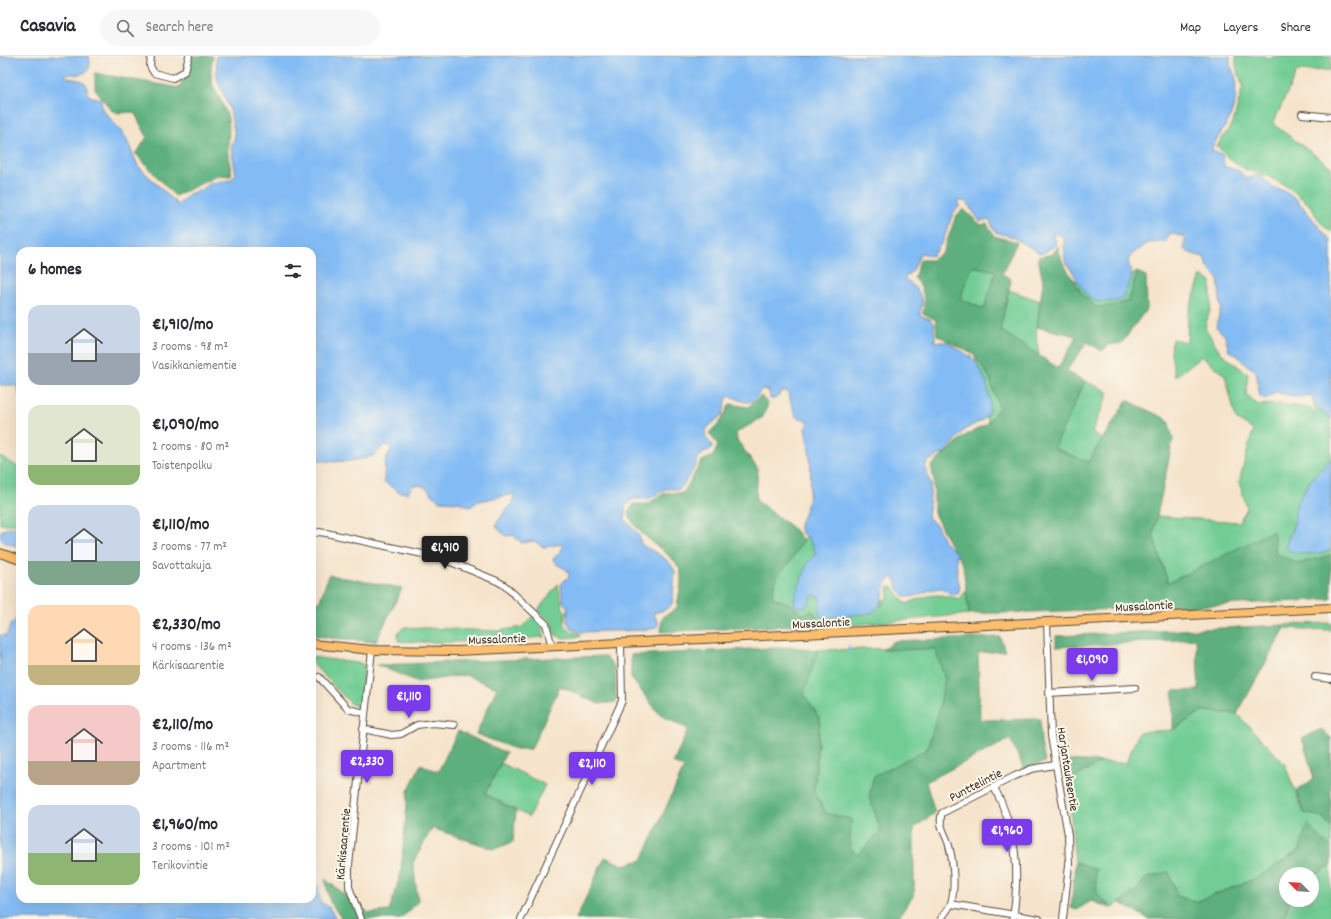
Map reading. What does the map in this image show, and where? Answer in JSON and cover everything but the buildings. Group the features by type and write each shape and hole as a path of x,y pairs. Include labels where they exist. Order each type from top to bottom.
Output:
{"main road":[{"path":"0,553 16,559"},
{"name":"Mussalontie","path":"316,644 372,650 457,651 1331,608"}],"street":[{"path":"151,56 150,66 154,73 173,78 185,71 189,56"},
{"path":"1302,114 1331,117"},
{"path":"316,533 326,533 441,558 489,577 504,585 542,620 548,629 552,647"},
{"name":"Harjantauksentie","path":"1047,622 1051,736 1068,835 1069,865 1066,903 1063,919"},
{"path":"521,919 622,701 621,643"},
{"name":"Kärkisaarentie","path":"361,919 349,887 349,865 372,650"},
{"path":"318,677 348,709 365,713"},
{"path":"1315,677 1331,679"},
{"path":"1049,693 1135,688"},
{"path":"364,729 392,735 401,734 417,725 433,723 454,725"},
{"name":"Punttelintie","path":"951,904 953,872 951,856 940,818 942,813 1031,769 1055,765"},
{"path":"994,787 1009,821 1016,851 1017,884 1013,917"},
{"path":"941,919 951,904 1013,917 1039,919"}],"green space":[{"path":"188,56 213,56 211,66 212,81 224,106 228,120 228,155 231,176 219,175 175,196 135,153 147,137 134,112 119,113 111,110 95,89 95,73 180,88"},
{"path":"1236,56 1264,56 1268,58 1277,56 1331,56 1331,70 1297,71 1273,124 1331,167 1331,232 1320,222 1309,204 1288,187 1267,176 1247,170 1233,162 1217,146 1233,123 1243,86 1236,66"},
{"path":"963,209 981,225 987,224 994,236 1017,242 1002,274 1011,279 1000,330 1058,368 1077,336 1037,327 1043,281 1038,257 1053,254 1058,246 1062,261 1081,293 1096,307 1112,306 1129,301 1137,272 1146,276 1147,308 1122,343 1109,345 1102,351 1087,342 1066,372 1085,381 1054,448 1088,462 1127,400 1168,420 1173,439 1153,535 1168,583 1273,531 1276,553 1298,564 1331,555 1331,599 1184,607 969,614 963,565 947,539 934,513 934,480 931,466 963,437 988,423 999,408 990,378 975,355 937,335 936,320 923,313 924,303 922,290 914,278 920,260 932,260 943,252 956,216","holes":["972,266 996,271 984,309 960,299"]},
{"path":"972,266 996,271 984,309 960,299"},
{"path":"1137,272 1129,301 1112,306 1096,307 1081,293 1073,279 1089,288 1124,280"},
{"path":"1201,276 1211,282 1211,306 1205,328 1221,353 1248,374 1246,394 1258,405 1279,404 1310,408 1315,416 1313,397 1331,393 1331,555 1298,564 1276,553 1273,532 1168,583 1153,535 1157,516 1239,522 1247,508 1239,482 1253,430 1236,419 1225,375 1202,356 1175,377 1171,353 1172,339 1187,342 1188,313"},
{"path":"1009,290 1040,301 1036,334 1039,355 1000,330"},
{"path":"975,355 990,378 999,408 988,423 979,397 981,381"},
{"path":"1085,381 1109,392 1092,432 1102,440 1088,462 1054,448"},
{"path":"761,396 768,404 763,417 736,433 737,440 758,469 756,500 795,530 803,541 789,563 777,576 772,597 789,604 802,614 813,611 820,624 661,632 662,618 677,608 681,574 673,560 639,530 632,521 628,512 634,504 648,504 664,493 683,493 702,461 713,456 718,445 709,433 721,421 730,404 748,407"},
{"path":"0,456 16,466 16,524 0,524"},
{"path":"808,532 845,610 884,599 881,607 889,595 888,587 893,587 906,604 920,598 938,595 959,599 966,591 969,614 853,625 852,620 820,624 813,611 802,614 789,604 772,597 777,576 789,563"},
{"path":"329,575 402,588 376,642 316,636 316,602 319,603"},
{"path":"558,584 562,607 566,612 564,623 569,631 580,634 580,637 564,638 555,635 551,622 538,610"},
{"path":"534,615 541,626 544,637 471,642 398,641 398,633 404,627 497,631 522,627"},
{"path":"1331,623 1331,630 1285,628 1284,625"},
{"path":"1284,625 1285,628 1237,714 1202,711 1173,730 1173,691 1199,690 1196,639 1056,647 1056,636"},
{"path":"1000,637 1005,651 978,653 980,720 1040,719 1041,743 1045,762 1024,769 1010,739 926,782 935,813 914,828 914,895 897,919 576,919 605,857 623,865 642,860 684,768 673,763 688,729 660,715 631,678 631,655 792,647 818,650 804,694 820,719 814,792 826,813 851,819 850,849 858,855 881,830 869,796 874,776 927,749 938,714 945,679 935,649 883,650 894,641"},
{"path":"935,649 945,679 938,714 927,749 874,776 869,796 881,830 858,855 850,849 816,834 814,792 820,719 804,694 809,671 818,650"},
{"path":"604,656 615,667 616,702 599,704 560,686 531,749 515,749 476,734 497,688 465,675 418,682 377,665"},
{"path":"316,658 364,664 361,703 358,708 350,703 316,667"},
{"path":"1202,711 1237,714 1284,763 1304,813 1323,817 1331,828 1331,848 1307,824 1300,850 1257,878 1196,902 1177,896 1168,872 1146,878 1132,895 1111,908 1097,893 1095,869 1075,862 1068,782 1101,762 1126,763 1139,732 1173,730"},
{"path":"1321,729 1331,738 1331,828 1323,817 1304,813 1296,790 1314,779 1302,738"},
{"path":"458,731 506,753 485,794 516,811 513,842 494,849 432,828 413,863 418,901 401,919 342,919 330,902 325,879 369,913 389,911 401,873 408,791 421,764 438,772"},
{"path":"1065,760 1101,762 1068,782"},
{"path":"501,763 545,785 529,817 485,794"},
{"path":"1307,824 1331,848 1331,865 1319,873 1319,867 1279,867 1279,907 1287,907 1283,919 1149,919 1120,903 1132,895 1146,878 1169,872 1177,896 1196,902 1257,878 1300,850"},
{"path":"1075,862 1095,869 1097,893 1111,908 1091,901 1077,910 1071,908"},
{"path":"1331,865 1331,919 1283,919 1287,907 1319,907 1319,873"}],"water":[{"path":"0,56 89,56 90,67 86,72 68,74 65,76 84,82 87,86 89,96 101,99 102,109 125,136 138,166 178,205 189,194 203,189 211,183 231,180 236,174 231,148 235,136 230,110 217,79 216,56 1230,56 1230,65 1236,78 1235,102 1230,118 1211,149 1223,155 1224,166 1239,171 1247,179 1255,176 1261,176 1273,188 1284,191 1296,199 1331,241 1331,419 1319,409 1311,395 1298,397 1276,392 1266,399 1260,396 1256,371 1244,363 1238,356 1229,351 1225,336 1216,327 1221,308 1218,278 1209,269 1204,257 1190,253 1184,249 1185,237 1170,233 1165,242 1148,243 1131,255 1128,261 1131,272 1131,280 1122,298 1118,301 1097,302 1082,289 1065,261 1064,240 1061,235 1052,234 1056,241 1055,245 1043,253 1039,253 1013,237 995,232 989,219 980,221 966,202 959,200 959,207 953,213 943,241 932,256 922,253 920,254 913,270 904,279 914,286 921,297 922,305 920,315 930,319 934,323 935,342 948,342 975,360 986,381 990,402 989,411 984,419 964,430 946,452 928,461 925,467 931,485 928,517 937,526 944,541 956,553 957,574 960,587 958,593 953,595 943,589 937,589 908,597 901,593 893,577 886,584 882,599 877,609 871,613 823,618 819,613 820,598 816,595 812,596 806,606 800,608 795,606 794,599 807,564 816,553 807,536 801,533 799,525 808,502 810,490 810,465 805,428 808,424 805,419 796,417 787,391 782,391 775,399 770,399 769,391 762,389 756,398 747,402 734,397 727,397 723,414 707,428 705,437 712,445 712,448 699,456 695,467 680,489 666,489 648,499 633,499 625,506 625,520 639,535 641,544 669,562 675,572 672,604 665,610 653,613 659,624 655,628 646,630 579,632 572,629 567,622 568,608 563,602 561,584 569,576 569,573 556,564 553,559 561,551 563,544 544,547 534,541 522,543 513,535 506,536 496,527 500,518 512,503 514,494 479,501 470,507 459,502 440,501 426,488 419,485 413,485 408,493 399,492 384,482 385,462 391,449 387,445 374,455 359,460 333,462 316,459 316,247 16,247 16,387 14,385 0,385"},
{"path":"1331,459 1331,550 1321,553 1307,554 1289,550 1285,547 1294,524 1296,505 1310,481"},
{"path":"11,527 16,528 16,546 4,542 0,538 1,531"},
{"path":"16,619 16,903 316,903 316,884 318,886 320,902 329,907 336,919 0,919 0,635 6,636 11,624"}],"waterway":[{"path":"848,616 848,627"},
{"path":"849,646 850,651"}]}
